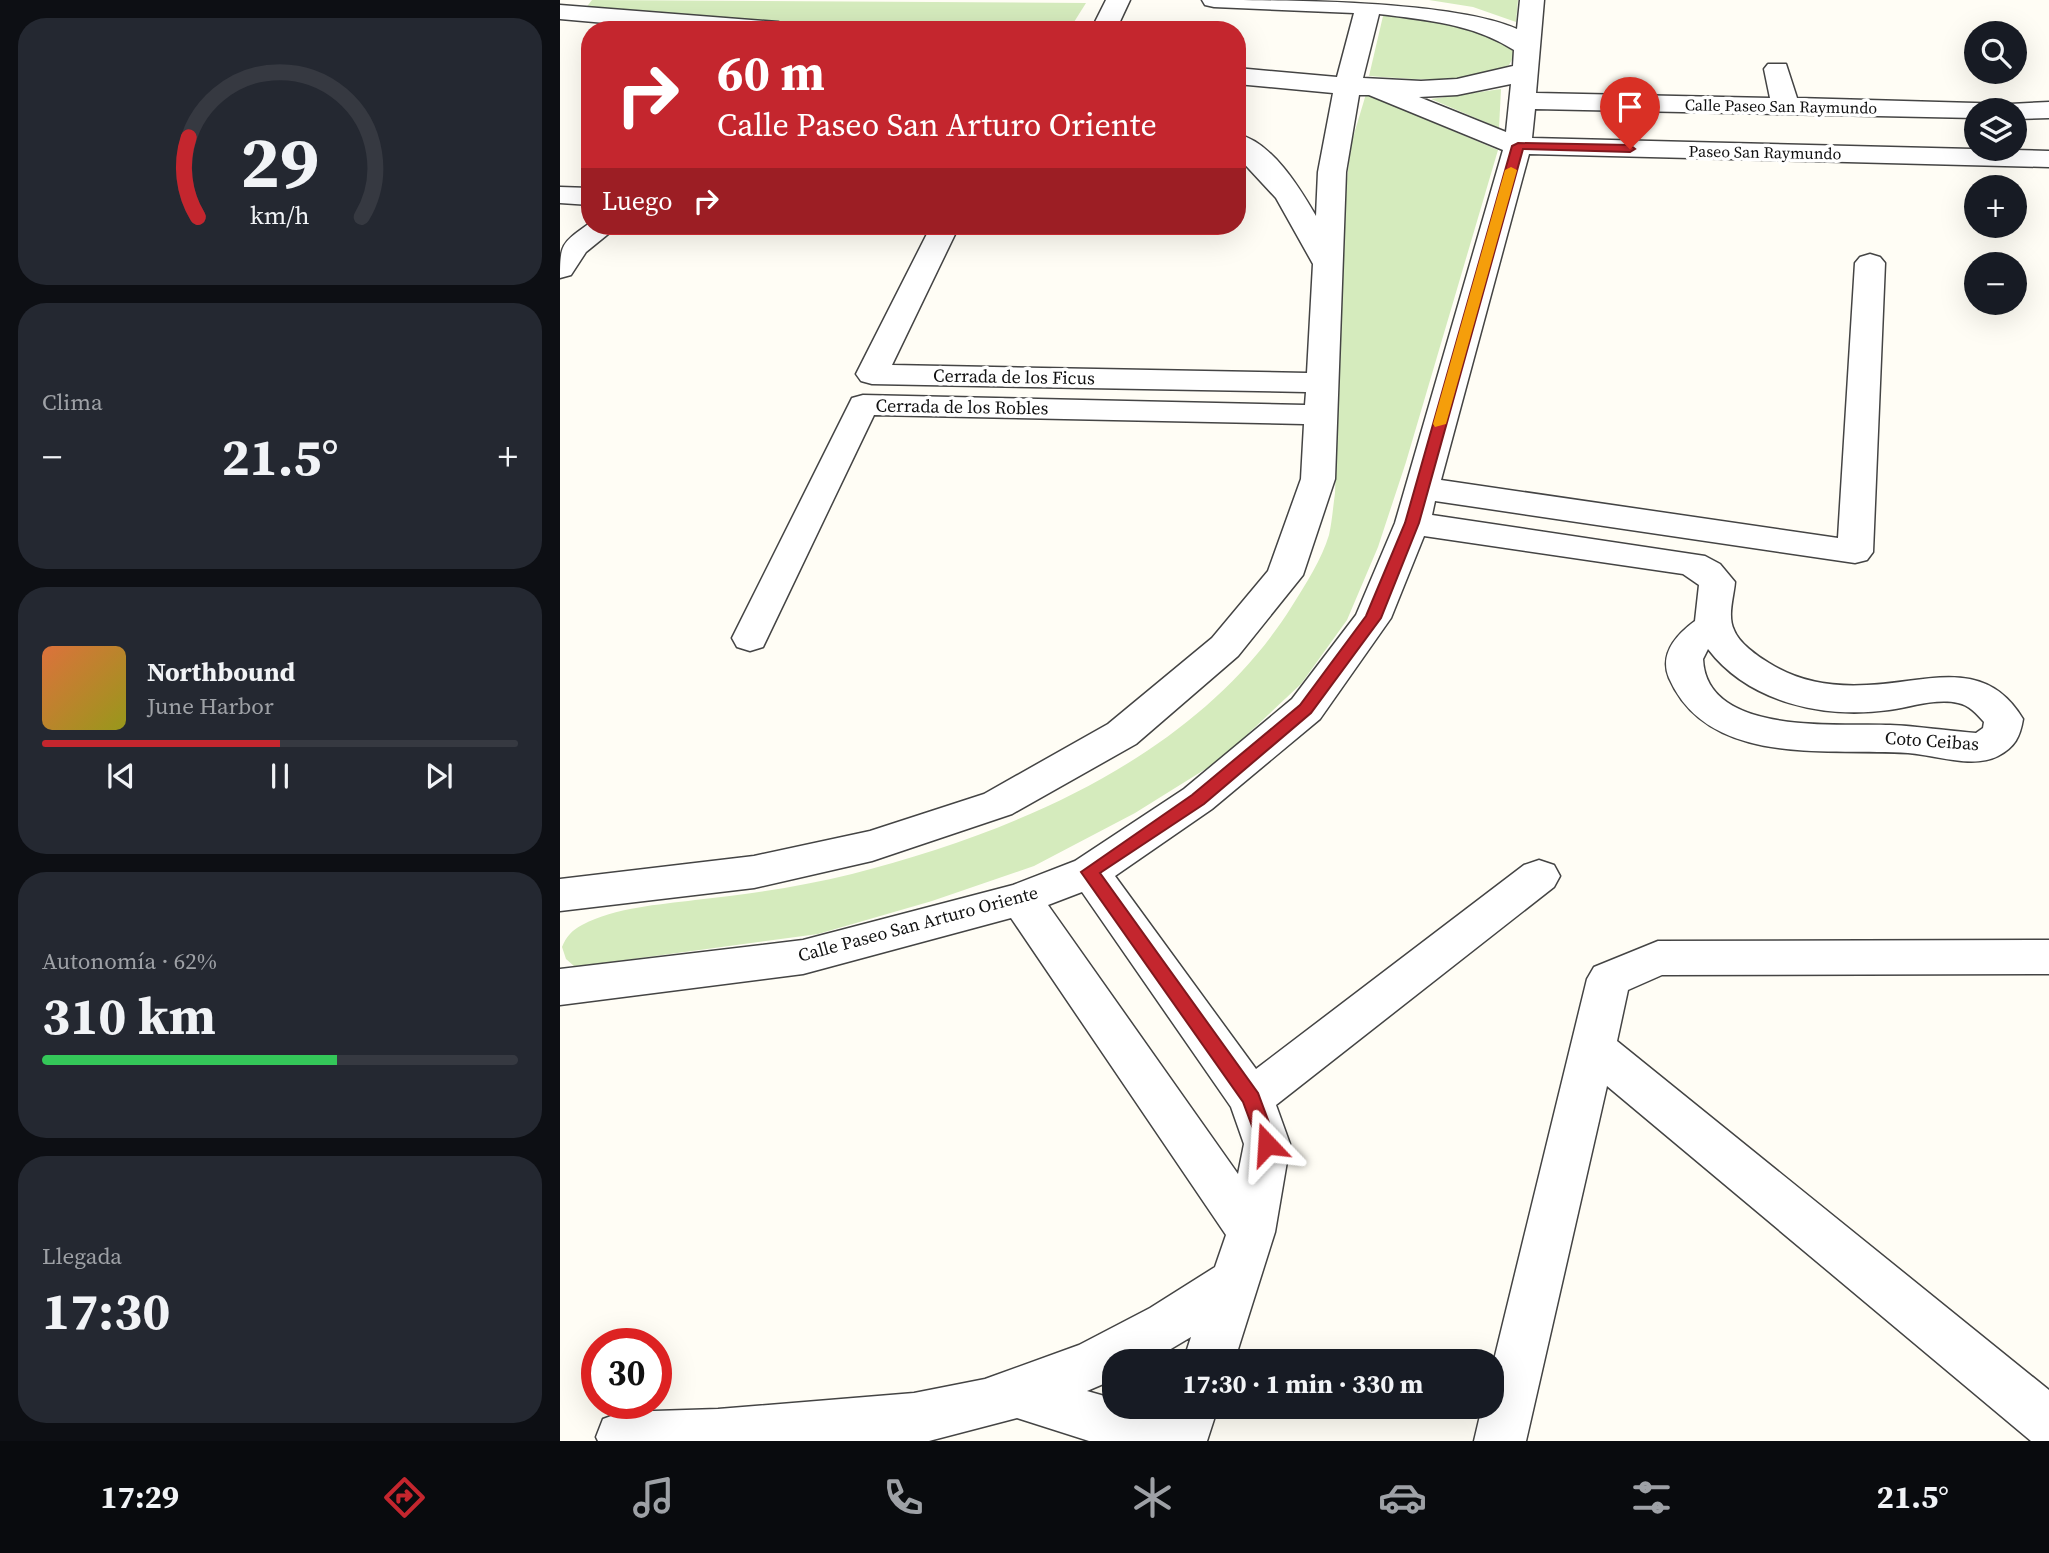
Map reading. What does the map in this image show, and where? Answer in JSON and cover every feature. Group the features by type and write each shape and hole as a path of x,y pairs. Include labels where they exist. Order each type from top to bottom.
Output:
{"street":[{"path":"1108,21 1118,0"},
{"path":"1214,0 1369,3 1462,16 1514,33 1523,73 1470,86 1424,89 1246,77"},
{"name":"Calle Paseo San Arturo Oriente","path":"560,986 803,957 1021,899 1090,872 1198,799 1306,709 1373,618 1412,523 1518,146 1532,0"},
{"path":"560,895 754,872 872,846 998,804 1122,734 1225,647 1285,575 1318,479 1325,261 1332,172 1357,85 1369,3"},
{"path":"560,12 669,21"},
{"path":"1777,69 1785,106"},
{"name":"Calle Paseo San Raymundo","path":"1523,73 1785,106 1964,109"},
{"name":"Paseo San Raymundo","path":"1357,85 1518,146 2049,159"},
{"path":"2027,111 2049,110"},
{"path":"1246,150 1270,170 1293,201 1325,261"},
{"path":"560,195 581,196"},
{"path":"565,249 589,235"},
{"name":"Cerrada de los Ficus","path":"941,235 872,374 1321,399"},
{"path":"1422,488 1855,552 1870,263"},
{"name":"Cerrada de los Robles","path":"750,638 863,405 1321,399"},
{"path":"1412,523 1692,564 1707,572 1717,582 1713,627"},
{"name":"Coto Ceibas","path":"1713,627 1742,664 1756,675 1779,684 1849,699 1889,697 1922,689 1951,687 1993,704 2004,719 2001,735 1983,747 1952,746 1921,740 1762,732 1727,720 1707,708 1688,677 1683,660 1689,643 1713,627"},
{"path":"1090,872 1251,1099 1267,1144 1251,1232 1212,1349"},
{"path":"1251,1099 1539,876"},
{"path":"1021,899 1251,1232"},
{"path":"1500,1441 1609,979 1658,958 2049,957"},
{"path":"1593,1048 2049,1423"},
{"path":"622,1437 694,1437 944,1413 1017,1394 1085,1368 1183,1317 1235,1281"},
{"path":"1017,1394 1167,1441"},
{"path":"1181,1441 1188,1419"}],"green space":[{"path":"592,0 1086,3 1075,21 708,21 585,9"},
{"path":"1429,0 1518,0 1516,22 1473,7"},
{"path":"1383,16 1437,19 1505,41 1515,54 1509,65 1475,76 1440,80 1369,76"},
{"path":"1501,89 1499,128 1431,99"},
{"path":"1366,94 1498,150 1406,462 1378,547 1347,620 1301,684 1220,760 1135,813 1034,866 932,901 818,934 596,964 574,966 566,959 562,947 570,934 582,925 609,914 652,905 774,890 852,874 914,857 1039,810 1099,780 1155,745 1207,705 1253,659 1308,581 1330,530 1335,493 1346,188 1351,144"}],"slow traffic":[{"path":"1440,424 1511,170"}],"route":[{"path":"1267,1144 1251,1099 1090,872 1198,799 1306,709 1373,618 1412,523 1518,146 1630,149"}]}
